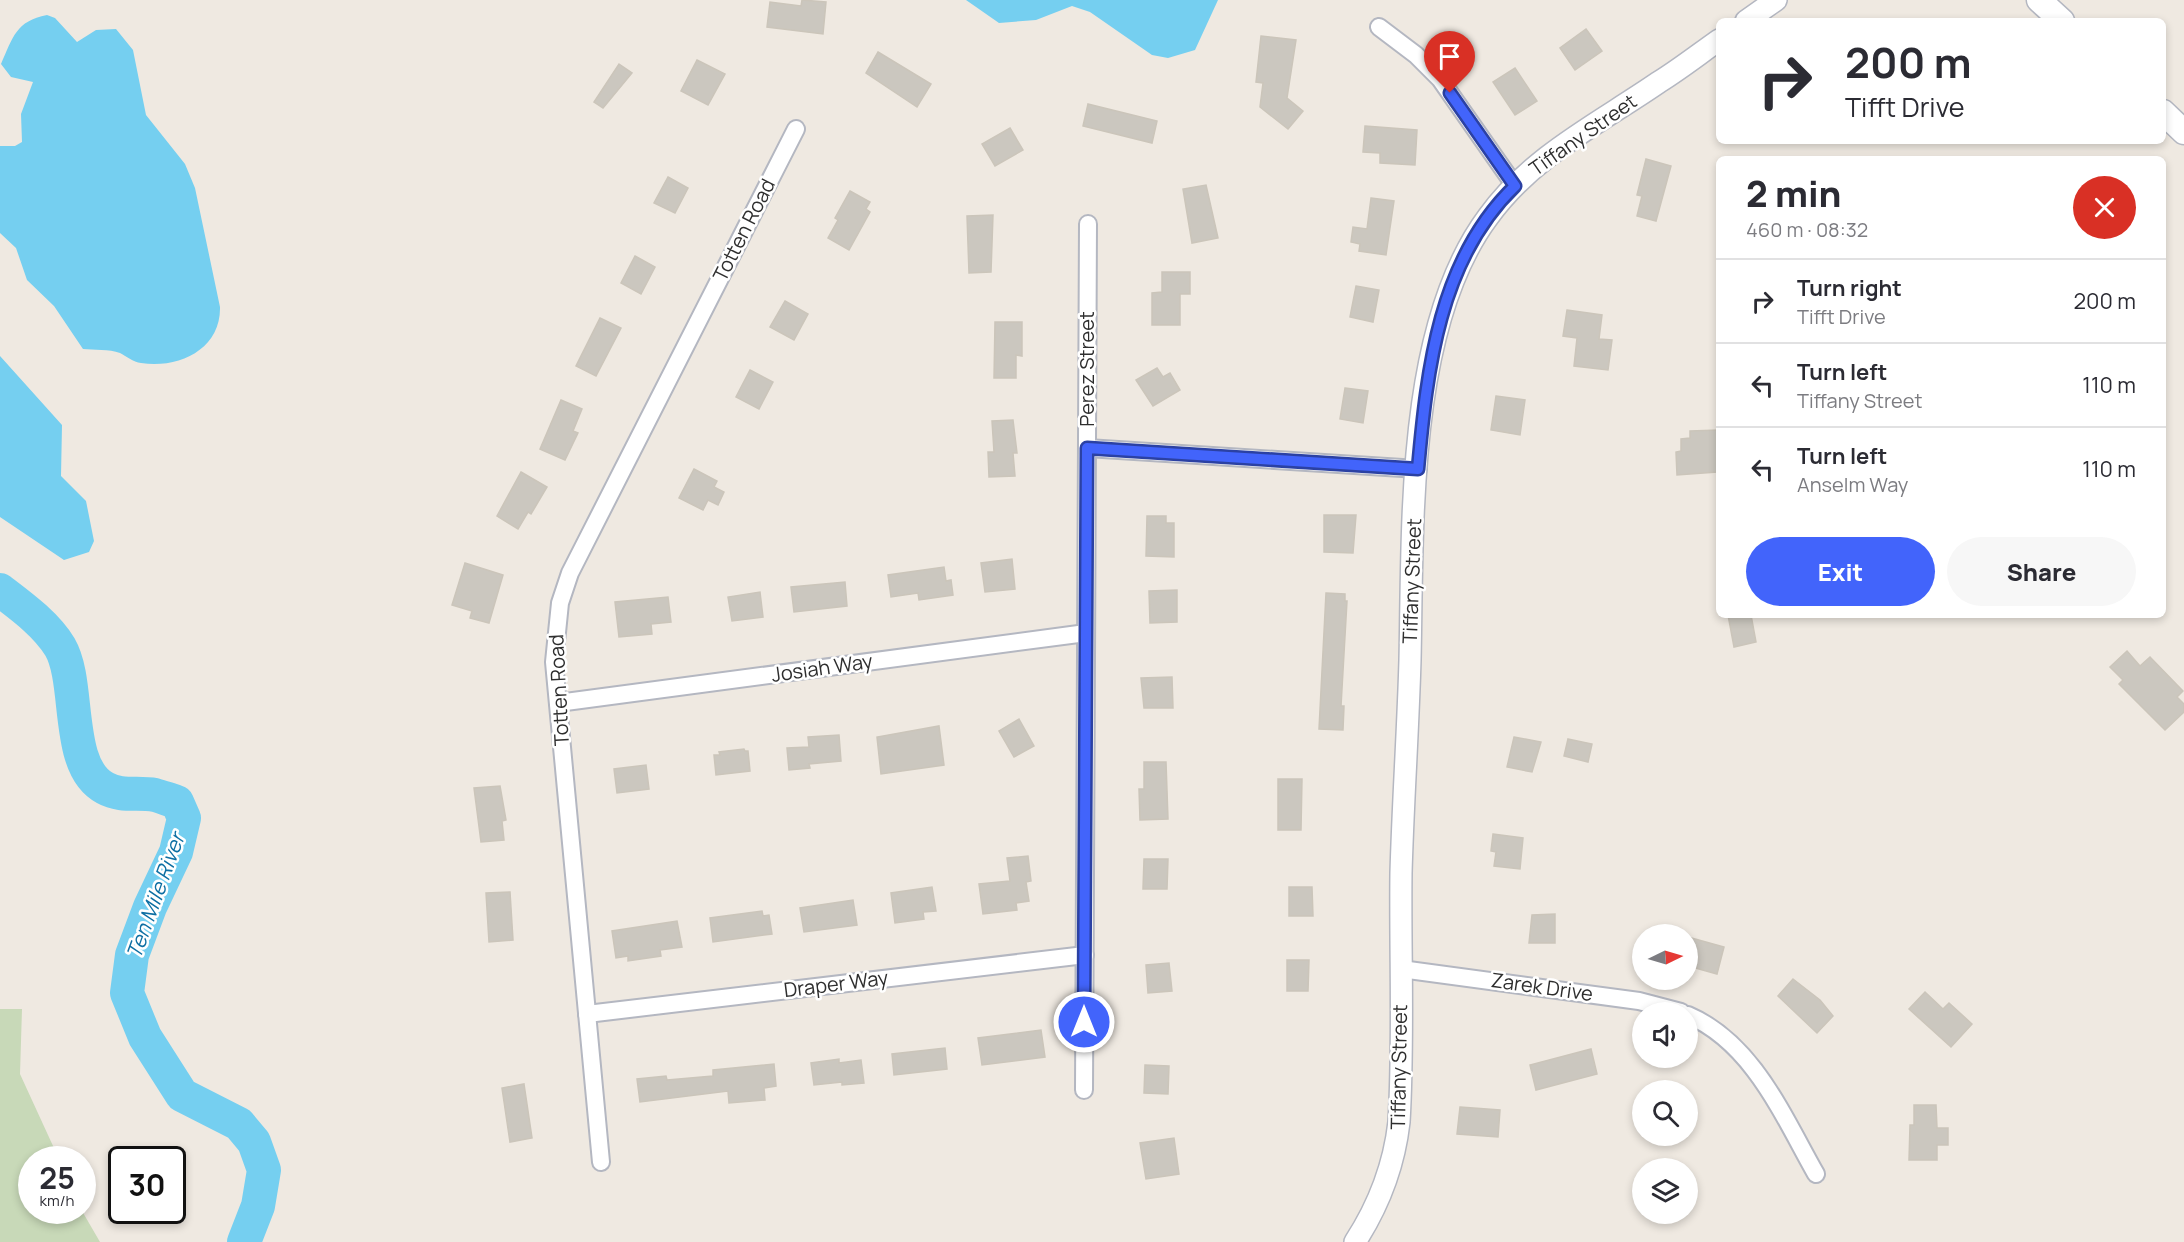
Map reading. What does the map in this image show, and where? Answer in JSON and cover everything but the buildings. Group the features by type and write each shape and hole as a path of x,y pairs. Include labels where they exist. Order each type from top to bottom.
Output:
{"main road":[{"path":"2039,0 2059,18"},
{"path":"2166,115 2184,132"}],"street":[{"path":"1750,18 1776,0"},
{"path":"1379,27 1416,55 1440,79 1515,186"},
{"name":"Tiffany Street","path":"1355,1242 1377,1203 1397,1144 1401,1100 1401,969 1411,556 1430,367 1445,300 1471,245 1487,218 1541,160 1716,42"},
{"name":"Totten Road","path":"601,1162 554,662 555,633 560,603 570,573 796,129"},
{"name":"Perez Street","path":"1084,1090 1088,224"},
{"path":"1087,448 1418,469"},
{"name":"Josiah Way","path":"558,703 1086,633"},
{"name":"Draper Way","path":"587,1014 1085,955"},
{"name":"Zarek Drive","path":"1401,969 1643,1002"},
{"path":"1698,1020 1712,1028 1748,1062 1816,1174"}],"green space":[{"path":"0,1009 22,1009 20,1074 53,1146 18,1146 18,1224 90,1224 100,1242 0,1242"}],"water":[{"path":"966,0 1218,0 1195,50 1168,58 1152,55 1090,12 1072,6 1036,20 999,23"},
{"path":"47,15 55,18 77,42 96,30 116,29 133,50 146,115 185,164 195,188 220,307 218,322 213,334 205,345 183,359 170,363 141,363 116,352 83,349 54,306 27,280 16,248 0,233 0,146 15,146 22,142 21,114 33,82 11,77 1,64 13,38 22,26 28,21"},
{"path":"0,356 62,425 61,476 86,501 94,541 89,552 64,560 0,517"}],"waterway":[{"name":"Ten Mile River","path":"0,590 40,623 60,647 70,681 78,743 92,777 111,791 149,794 177,802 184,818 176,852 150,907 132,955 127,993 145,1037 182,1095 239,1124 254,1142 264,1170 258,1206 244,1242"}],"route":[{"path":"1084,1022 1087,448 1418,469 1430,367 1445,300 1457,272 1487,218 1515,186 1450,93"}]}
